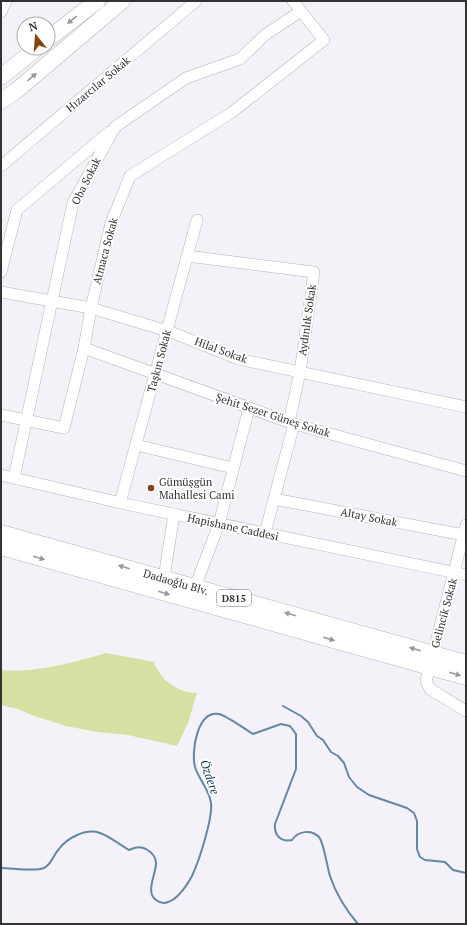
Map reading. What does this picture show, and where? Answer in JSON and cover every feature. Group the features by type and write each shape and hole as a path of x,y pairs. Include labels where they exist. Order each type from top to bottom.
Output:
{"highway":[{"path":"56,34 97,1"},
{"path":"1,101 122,1"},
{"path":"1,77 27,56"},
{"path":"1,108 16,90"},
{"name":"Dadaoğlu Blv.","path":"1,533 195,587 432,661 466,677"},
{"name":"Dadaoğlu Blv.","path":"1,547 432,661 466,663"}],"street":[{"path":"1,12 6,1"},
{"name":"Hızarcılar Sokak","path":"1,166 196,1"},
{"path":"293,1 301,11"},
{"name":"Atmaca Sokak","path":"26,421 64,428 84,348 91,308 111,223 130,176 231,112 324,40 301,11"},
{"name":"Oba Sokak","path":"14,478 73,204 115,127 186,78 240,59 265,35 301,11"},
{"path":"1,272 17,210 115,127"},
{"name":"Taşkın Sokak","path":"120,503 197,220"},
{"name":"Aydınlık Sokak","path":"187,256 314,272 300,372 291,423 274,499 264,533"},
{"name":"Hilal Sokak","path":"1,292 91,308 167,330 238,359 466,407"},
{"name":"Şehit Sezer Güneş Sokak","path":"84,348 291,423 466,471"},
{"path":"195,587 219,524 249,408"},
{"path":"1,415 26,421"},
{"path":"136,446 233,468"},
{"name":"Hapishane Caddesi","path":"1,475 120,503 466,575"},
{"name":"Altay Sokak","path":"274,499 465,530"},
{"path":"164,578 174,514"},
{"name":"Gelincik Sokak","path":"465,530 426,681 430,689 466,710"}],"green space":[{"path":"106,653 154,662 165,680 176,688 197,693 188,723 177,746 128,735 97,732 66,726 34,716 18,709 1,705 1,670 13,671 39,669"}],"waterway":[{"path":"283,706 301,716 308,722 317,736 323,740 331,752 338,756 344,763 349,777 357,787 369,795 407,808 414,813 417,821 417,849 420,857 425,860 445,862 453,870 466,873"},
{"name":"Özdere","path":"1,868 29,870 44,868 49,864 57,851 67,841 83,833 95,832 107,836 129,850 140,847 150,852 156,861 156,868 151,888 153,897 164,903 175,898 182,891 192,876 202,850 210,819 210,798 195,767 194,752 197,733 205,718 211,715 219,714 253,734 281,724 290,726 296,734 296,769 275,824 276,832 279,837 285,840 292,840 301,833 305,832 316,834 319,837 335,889 345,907 358,924"}],"place":[{"name":"Gümüşgün Mahallesi Cami","path":"151,488"}]}
